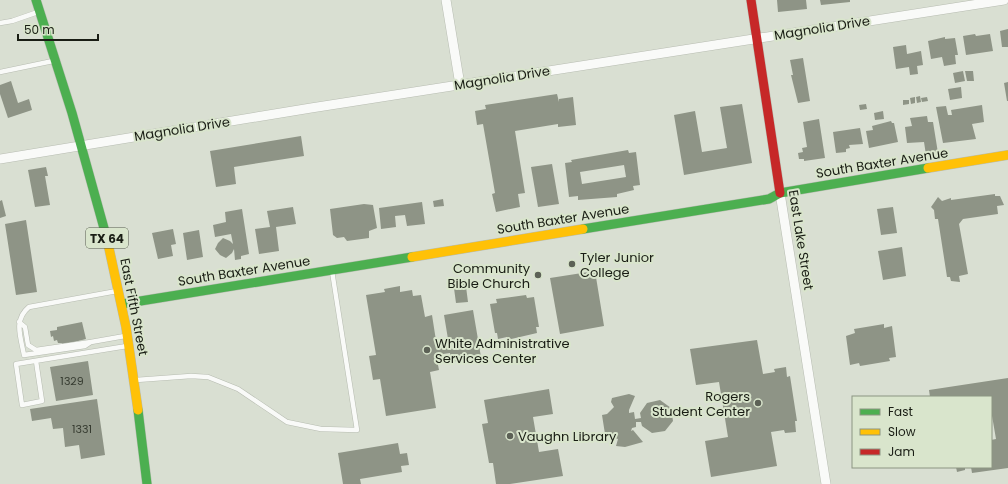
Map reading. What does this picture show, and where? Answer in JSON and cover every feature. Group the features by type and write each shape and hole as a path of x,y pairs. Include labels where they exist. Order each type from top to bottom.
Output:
{"street":[{"name":"East Fifth Street","path":"36,0 83,145 105,230 122,304 126,336 135,380 148,484"},
{"path":"449,0 460,84"},
{"name":"East Lake Street","path":"751,0 826,484"},
{"name":"Magnolia Drive","path":"0,159 460,84 1004,0"},
{"name":"South Baxter Avenue","path":"122,304 769,199 780,193 1008,155"}],"lane":[{"path":"0,23 12,21 39,11"},
{"path":"0,72 56,60"},
{"path":"135,380 191,376 208,377 238,389 287,422 321,429 357,430 332,270"},
{"path":"91,342 85,346 24,355 19,322 22,313 29,308 119,291"},
{"path":"19,322 25,327 28,346 36,350 126,336"},
{"path":"36,361 42,401 22,405 16,364 128,346"}],"building":[{"path":"777,0 806,0 807,9 778,12"},
{"path":"820,0 850,0 850,2 821,5"},
{"path":"1008,29 1008,47 1002,47 1000,31"},
{"path":"975,34 976,36 990,34 993,51 966,55 963,36"},
{"path":"945,37 945,39 955,38 958,55 955,55 956,64 944,66 942,57 931,59 928,41"},
{"path":"906,45 907,54 921,51 923,65 917,66 918,74 910,75 909,67 896,69 893,47"},
{"path":"803,58 810,101 798,103 791,75 793,75 790,60"},
{"path":"963,71 965,81 955,83 953,73"},
{"path":"965,71 973,71 974,81 967,81"},
{"path":"11,81 18,103 29,99 32,110 8,118 0,94 0,85"},
{"path":"1008,82 1008,101 1007,101 1004,83"},
{"path":"961,87 962,98 950,100 948,89"},
{"path":"557,94 559,102 559,99 573,97 576,125 558,127 558,124 515,131 525,193 518,194 520,207 496,212 492,194 495,193 483,124 477,125 475,111 486,109 485,105"},
{"path":"920,96 921,102 917,103 916,97"},
{"path":"915,97 915,103 911,104 910,98"},
{"path":"927,97 928,101 922,102 921,98"},
{"path":"903,100 909,100 909,104 903,105"},
{"path":"742,104 752,163 684,175 674,115 695,111 702,152 727,148 720,107"},
{"path":"866,104 867,109 860,110 859,105"},
{"path":"982,105 984,122 972,124 976,139 943,143 936,107 946,106 948,115 952,115 951,110"},
{"path":"883,111 884,119 875,120 874,113"},
{"path":"927,116 928,122 933,122 938,153 926,155 924,142 907,143 905,127 912,126 910,118"},
{"path":"819,119 825,158 804,161 804,159 799,159 798,153 803,152 802,148 807,147 803,122"},
{"path":"891,121 894,123 898,142 869,148 866,131 873,130 872,126"},
{"path":"860,128 863,144 849,145 850,148 846,149 846,152 836,153 833,132"},
{"path":"301,136 304,156 234,167 236,184 216,187 210,151"},
{"path":"628,150 629,153 636,152 640,185 633,186 634,190 617,194 617,197 578,200 578,196 569,197 565,163 572,162 571,160","holes":["624,165 626,177 582,184 580,172"]},
{"path":"552,164 559,204 538,207 531,167"},
{"path":"46,167 48,176 45,176 50,205 35,207 28,170"},
{"path":"995,194 995,196 1000,196 1004,205 997,206 998,214 963,219 959,224 968,274 959,276 960,282 951,281 950,277 947,277 938,219 935,219 934,210 931,207 938,197 942,201 951,198 951,200"},
{"path":"443,199 444,206 434,207 433,201"},
{"path":"2,200 6,216 0,218 0,201"},
{"path":"422,202 425,224 407,226 405,215 395,216 396,227 381,229 379,208"},
{"path":"364,204 373,205 377,228 369,231 369,238 347,241 344,237 337,238 333,235 330,209"},
{"path":"293,207 296,224 276,227 279,251 259,254 255,229 270,227 267,211"},
{"path":"893,207 897,233 881,235 877,209"},
{"path":"242,209 249,254 241,256 241,259 235,260 234,249 226,258 220,255 215,249 223,238 233,244 231,234 215,237 213,225 226,222 225,212"},
{"path":"26,220 37,292 16,295 5,224"},
{"path":"173,229 176,244 171,245 173,256 158,259 152,233"},
{"path":"199,230 203,257 187,260 183,233"},
{"path":"902,247 906,276 883,280 878,251"},
{"path":"595,271 604,326 560,334 550,278"},
{"path":"465,279 468,302 456,303 453,281"},
{"name":"White Administrative Services Center","path":"400,286 400,292 412,290 413,296 421,295 425,317 432,315 437,347 449,345 444,315 473,310 481,357 451,362 450,353 436,355 439,370 430,372 436,408 386,416 380,379 373,380 369,356 376,355 366,295 385,292 384,289"},
{"path":"526,295 527,298 534,297 539,327 536,327 537,333 507,340 507,337 498,339 497,333 495,333 490,304 497,303 496,299"},
{"path":"82,322 86,339 62,345 62,343 58,343 57,340 54,341 53,336 51,337 50,331 57,330 57,327"},
{"path":"884,324 884,328 892,326 896,357 889,358 890,361 860,366 859,363 850,365 846,336 855,333 854,329"},
{"name":"Rogers Student Center","path":"757,340 763,374 775,372 774,369 786,367 787,377 790,376 797,421 795,421 796,432 785,433 784,430 771,432 777,466 711,477 705,441 728,437 719,382 696,385 690,349"},
{"path":"88,361 93,395 56,401 50,367"},
{"path":"1008,378 1008,468 972,473 971,468 992,468 992,440 996,439 992,416 992,396 930,396 929,390"},
{"name":"Vaughn Library","path":"549,389 553,414 533,417 539,452 558,449 563,476 510,484 496,484 493,463 489,463 482,424 488,423 484,400"},
{"path":"629,394 635,396 629,413 634,412 635,419 641,418 640,413 647,403 660,400 671,408 673,421 665,431 652,433 642,426 641,422 636,422 636,427 632,428 631,431 633,430 643,442 625,447 616,446 618,439 611,437 612,434 610,433 605,434 602,415 607,414 614,407 611,402 612,398"},
{"path":"97,399 105,455 81,459 79,445 65,447 63,428 53,429 51,418 32,421 30,409"},
{"path":"398,443 400,454 407,453 409,465 401,466 402,472 360,479 361,484 343,484 338,453"},
{"path":"956,468 965,468 965,470 957,472"}],"traffic: fast":[{"path":"36,0 72,113 107,239"},
{"path":"583,229 769,199 780,193 928,168"},
{"path":"122,304 412,257"},
{"path":"138,410 147,484"}],"traffic: slow":[{"path":"928,168 1008,155"},
{"path":"412,257 583,229"},
{"path":"107,239 126,327 138,410"}],"traffic: jam":[{"path":"751,0 780,193"}],"place":[{"name":"Tyler Junior College","path":"572,264"},
{"name":"Community Bible Church","path":"538,275"},
{"name":"White Administrative Services Center","path":"427,350"},
{"name":"Rogers Student Center","path":"758,403"},
{"name":"Vaughn Library","path":"510,436"}]}
